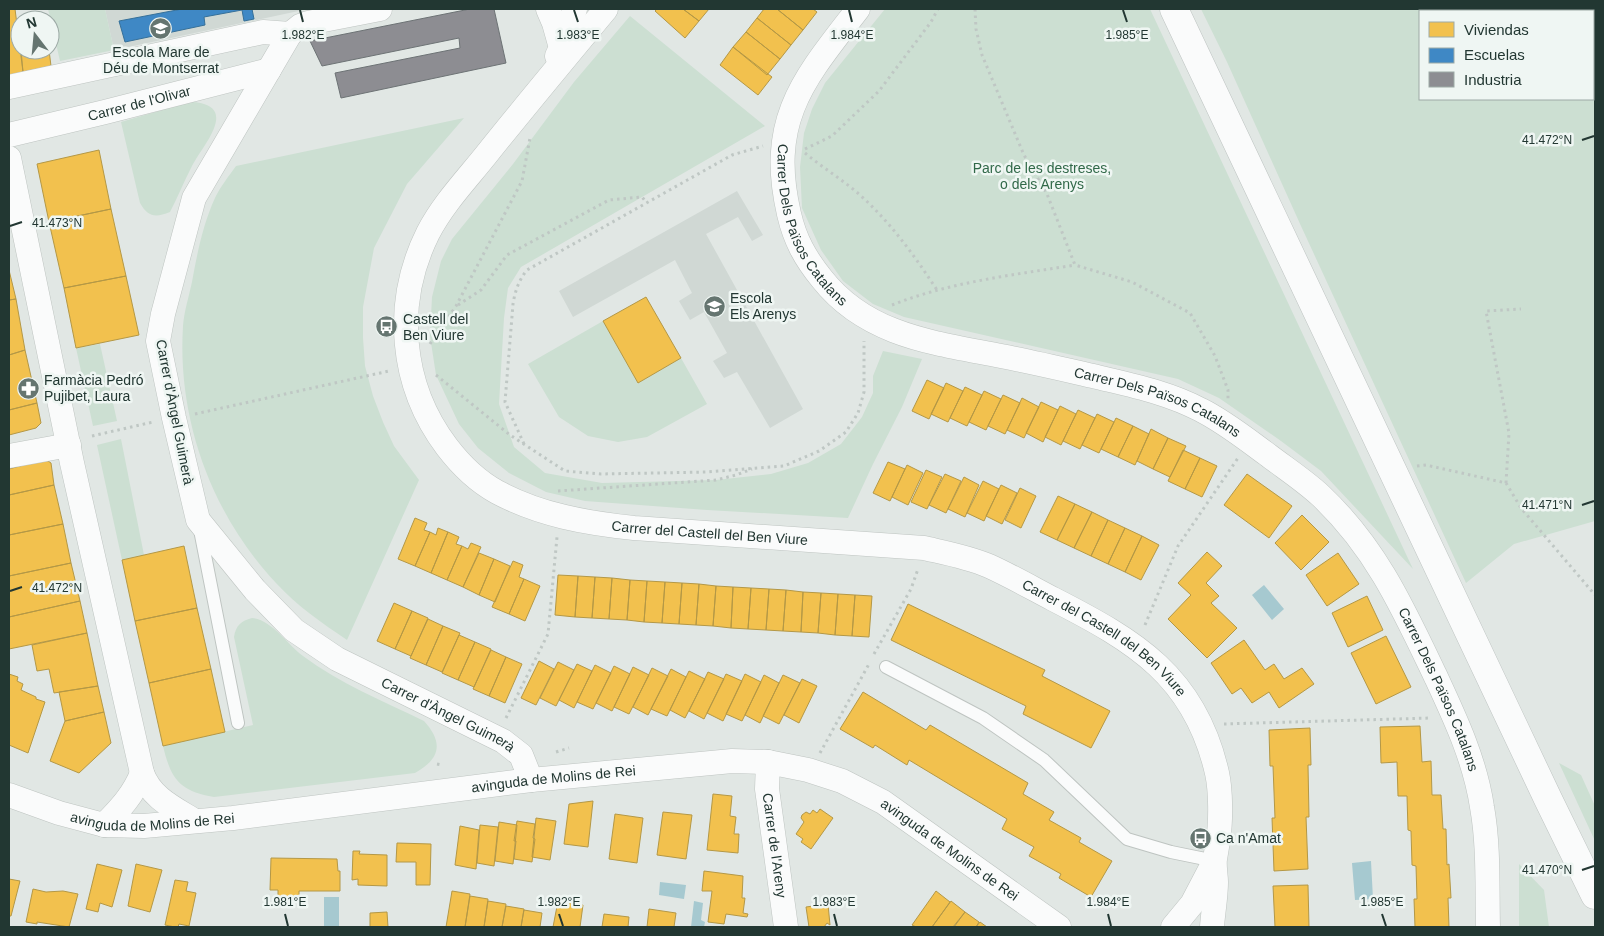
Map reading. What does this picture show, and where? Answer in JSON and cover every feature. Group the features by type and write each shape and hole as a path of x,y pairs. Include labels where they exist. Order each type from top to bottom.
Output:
{"street":[{"path":"9,87 263,32 290,34 300,26 308,23 380,9"},
{"path":"548,9 561,48"},
{"name":"Carrer del Castell del Ben Viure","path":"538,90 567,35 575,9"},
{"name":"Carrer del Castell del Ben Viure","path":"606,9 538,90 440,213 416,261 406,305 406,347 409,367 425,412 435,432 472,475 495,492 529,507 563,518 594,524 634,528 924,548 960,556 988,566 1123,637 1152,659 1172,679 1186,698 1198,718 1218,774 1219,839 1215,861 1216,884 1212,927"},
{"name":"Carrer Dels Països Catalans","path":"858,9 814,65 793,104 785,128 783,148 785,198 792,228 802,253 826,285 849,307 876,323 903,334 932,342 1156,391 1200,410 1242,436 1320,495 1361,541 1381,568 1401,603 1464,738 1474,771 1486,834 1488,927"},
{"path":"1174,9 1595,895"},
{"name":"Carrer d'Àngel Guimerà","path":"290,34 194,198 163,314 158,341 198,520 255,590 294,630 337,658 503,741 521,755 531,780"},
{"path":"247,36 265,45 272,63"},
{"name":"Carrer de l'Olivar","path":"9,135 105,112 272,63"},
{"path":"9,158 69,445 142,773 145,783 159,799 195,821"},
{"path":"9,456 69,445"},
{"name":"avinguda de Molins de Rei","path":"9,795 59,813 104,825 144,826 262,814 531,780 732,761 768,762 808,770 842,782 883,802 1059,927"},
{"name":"Carrer de l'Areny","path":"768,762 767,789 786,927"},
{"path":"104,825 123,806 137,786 142,773"},
{"name":"Carrer del Castell del Ben Viure","path":"1173,927 1192,904 1215,861"}],"lane":[{"name":"Carrer d'Àngel Guimerà","path":"198,520 238,723"},
{"path":"886,667 983,718 1044,760 1127,839 1171,852 1215,861"}],"path":[{"path":"937,290 911,250 888,224 859,195 802,150 832,136 879,91 931,22 938,9"},
{"path":"975,9 976,29 982,55 1024,155 1047,194 1075,265"},
{"path":"426,348 456,306 522,181 530,135"},
{"path":"524,444 505,402 515,292 527,270 732,155 769,145"},
{"path":"456,306 481,290 507,255 609,200 642,197 646,202"},
{"path":"890,306 937,290 1075,265 1132,282 1190,313 1215,356 1228,390 1228,405"},
{"path":"1521,309 1486,312 1510,433 1506,483 1521,508 1595,595"},
{"path":"430,373 436,375 510,436 565,471 601,474 706,472 784,466 819,451 846,432 858,413 864,392 864,333"},
{"path":"190,415 378,374"},
{"path":"92,436 158,421"},
{"path":"1145,625 1178,546 1240,456"},
{"path":"1392,470 1426,465 1506,483"},
{"path":"555,491 716,480 736,476 755,468"},
{"path":"506,717 548,634 559,530"},
{"path":"824,744 910,589 919,564"},
{"path":"1224,724 1430,719"},
{"path":"556,752 570,748"},
{"path":"437,764 442,764"}],"shaded area":[{"name":"Escola Mare de Déu de Montserrat","path":"105,9 308,9 114,50"},
{"name":"Escola Els Arenys","path":"737,191 763,235 752,241 738,217 706,234 803,409 770,428 737,372 724,378 713,361 727,353 704,312 690,320 679,301 692,293 675,260 573,317 559,291"}],"green space":[{"path":"105,9 114,50 60,61 60,10 48,10"},
{"name":"Parc de les destreses, o dels Arenys","path":"885,9 1150,9 1413,569 1321,471 1219,398 1178,379 904,317 873,304 843,281 821,250 802,208 800,167 804,133 812,109 825,83"},
{"path":"1201,9 1595,9 1595,521 1514,544 1466,583"},
{"path":"630,16 765,126 521,267 508,288 504,318 499,404 514,447 545,473 602,483 716,480 771,474 808,463 841,444 862,417 873,393 873,376 883,351 922,359 902,407 848,518 585,501 546,492 509,473 478,448 459,424 436,375 430,336 432,297 441,261 452,239 513,164 574,82"},
{"path":"193,102 207,105 214,111 216,118 214,128 210,138 192,166 170,212 160,215 149,214 140,203 121,122"},
{"path":"464,118 407,184 374,248 363,307 365,366 373,396 394,446 419,480 347,640 319,621 292,599 253,556 217,497 203,464 193,431 186,396 183,361 183,326 198,250 215,198 236,166"},
{"path":"603,321 638,383 681,358 707,404 647,437 618,442 588,436 559,417 528,364"},
{"path":"100,344 117,421 93,426 76,348"},
{"path":"121,439 144,555 122,560 97,445"},
{"path":"252,618 266,623 273,628 303,656 331,675 424,721 435,736 437,743 434,756 430,762 415,773 214,797 192,791 178,782 169,767 163,746 253,725 234,637 236,629 240,624"},
{"path":"1559,763 1581,775 1595,806 1595,841"},
{"path":"1519,864 1544,890 1549,927 1519,927"}],"water":[{"path":"1264,585 1284,609 1272,620 1252,595"},
{"path":"1371,861 1373,899 1355,900 1352,863"},
{"path":"660,882 686,885 684,899 659,895"},
{"path":"324,897 339,897 339,927 324,927"},
{"path":"694,901 703,903 701,920 705,922 704,927 691,927"}],"building: Viviendas":[{"path":"9,9 15,9 10,10 10,60 21,60 23,72 9,76"},
{"path":"657,9 683,9 699,21 685,38 655,11"},
{"path":"683,9 709,9 699,21"},
{"path":"764,9 777,9 803,30 791,45 757,18"},
{"path":"777,9 813,9 817,12 803,30"},
{"path":"757,18 791,45 780,59 746,32"},
{"path":"746,32 780,59 767,75 733,47"},
{"path":"733,47 772,77 758,95 720,65"},
{"path":"22,60 50,60 51,66 23,72"},
{"path":"99,150 111,209 49,222 37,164"},
{"path":"111,209 126,276 64,288 49,222"},
{"path":"9,270 16,299 9,300"},
{"path":"126,276 139,335 76,348 64,288"},
{"path":"646,297 681,358 638,383 603,321"},
{"path":"16,299 25,350 9,355 9,300"},
{"path":"25,350 37,403 9,410 9,355"},
{"path":"927,380 944,388 929,419 912,411"},
{"path":"946,383 963,391 948,422 931,414"},
{"path":"965,387 982,395 967,426 950,418"},
{"path":"984,391 1001,399 986,430 969,422"},
{"path":"1003,395 1020,403 1005,434 988,426"},
{"path":"1022,398 1039,407 1024,438 1007,430"},
{"path":"1041,402 1058,410 1043,442 1026,433"},
{"path":"37,403 41,423 36,428 9,435 9,410"},
{"path":"1060,406 1076,414 1061,445 1045,437"},
{"path":"1078,410 1095,418 1080,449 1063,441"},
{"path":"1097,414 1114,422 1099,453 1082,445"},
{"path":"1116,418 1133,426 1118,457 1101,449"},
{"path":"1133,426 1149,434 1135,465 1118,457"},
{"path":"1151,429 1168,438 1153,469 1137,461"},
{"path":"1168,438 1186,446 1170,477 1153,469"},
{"path":"1183,450 1200,458 1185,489 1168,481"},
{"path":"1200,458 1217,466 1202,497 1185,489"},
{"path":"45,459 51,463 54,485 9,495 9,469"},
{"path":"888,462 905,469 890,501 873,493"},
{"path":"907,465 923,473 908,505 892,497"},
{"path":"926,470 942,477 927,509 911,502"},
{"path":"945,474 961,481 946,513 929,505"},
{"path":"1247,474 1292,506 1269,538 1224,505"},
{"path":"964,477 979,485 965,517 948,509"},
{"path":"983,481 999,489 984,521 967,513"},
{"path":"54,485 63,524 9,535 9,495"},
{"path":"1001,485 1017,493 1002,524 986,516"},
{"path":"1020,488 1036,496 1021,528 1005,520"},
{"path":"1058,496 1075,504 1057,540 1040,532"},
{"path":"1075,504 1092,512 1074,548 1057,540"},
{"path":"1092,512 1108,520 1091,556 1074,548"},
{"path":"1302,515 1329,542 1301,570 1275,543"},
{"path":"415,518 427,523 424,530 430,532 415,566 398,559"},
{"path":"1108,520 1125,528 1108,564 1091,556"},
{"path":"63,524 71,563 9,576 9,535"},
{"path":"438,528 448,532 431,573 415,566 430,532 436,535"},
{"path":"1125,528 1142,536 1125,572 1108,564"},
{"path":"448,532 459,537 456,544 462,546 447,580 431,573"},
{"path":"1142,536 1159,545 1141,580 1125,572"},
{"path":"471,543 481,547 463,587 447,580 462,546 468,549"},
{"path":"184,546 197,608 135,621 122,560"},
{"path":"1207,552 1222,566 1206,583 1219,596 1211,603 1237,628 1207,658 1168,619 1191,595 1178,583"},
{"path":"479,553 494,559 479,595 463,587"},
{"path":"1338,553 1359,584 1327,606 1306,575"},
{"path":"494,559 510,566 495,602 479,595"},
{"path":"513,561 523,565 519,577 524,579 509,614 492,607"},
{"path":"71,563 80,601 9,617 9,576"},
{"path":"558,575 578,576 575,617 555,615"},
{"path":"578,576 595,577 592,618 575,617"},
{"path":"595,577 612,578 609,619 592,618"},
{"path":"612,578 630,580 627,620 609,619"},
{"path":"524,579 540,586 525,621 509,614"},
{"path":"630,580 647,581 644,622 627,620"},
{"path":"647,581 665,582 662,623 644,622"},
{"path":"665,582 682,583 679,624 662,623"},
{"path":"682,583 699,584 696,625 679,624"},
{"path":"699,584 716,586 713,626 696,625"},
{"path":"716,586 733,587 731,628 713,626"},
{"path":"733,587 751,588 748,629 731,628"},
{"path":"751,588 769,589 766,630 748,629"},
{"path":"769,589 786,590 783,631 766,630"},
{"path":"786,590 803,592 801,632 783,631"},
{"path":"803,592 821,593 818,633 801,632"},
{"path":"821,593 838,594 835,635 818,633"},
{"path":"838,594 855,595 852,636 835,635"},
{"path":"855,595 872,596 869,637 852,636"},
{"path":"1367,596 1383,630 1348,647 1332,613"},
{"path":"80,601 87,633 9,649 9,617"},
{"path":"394,603 412,611 395,649 377,641"},
{"path":"908,604 1045,670 1042,676 1110,711 1091,748 1023,714 1026,706 891,640"},
{"path":"197,608 211,669 149,683 135,621"},
{"path":"412,611 428,618 411,656 395,649"},
{"path":"428,619 443,626 426,665 410,658"},
{"path":"443,626 460,633 442,672 426,665"},
{"path":"87,633 98,686 54,693 49,669 37,671 32,645"},
{"path":"459,635 475,642 458,680 442,673"},
{"path":"1386,636 1411,687 1376,704 1351,653"},
{"path":"1244,640 1265,670 1274,664 1284,679 1302,668 1314,684 1279,708 1269,692 1252,703 1241,688 1232,694 1211,663"},
{"path":"475,642 491,649 474,687 458,680"},
{"path":"491,650 506,657 489,696 473,689"},
{"path":"506,657 522,664 505,703 489,696"},
{"path":"539,661 554,669 536,705 521,698"},
{"path":"558,662 574,670 556,706 540,698"},
{"path":"577,664 592,671 574,708 559,700"},
{"path":"595,665 611,673 593,709 577,702"},
{"path":"614,666 630,674 612,711 596,703"},
{"path":"633,667 649,675 629,714 614,707"},
{"path":"652,668 668,676 648,715 633,707"},
{"path":"211,669 225,732 163,746 149,683"},
{"path":"671,669 686,677 667,716 651,709"},
{"path":"689,671 705,679 685,718 670,710"},
{"path":"708,672 724,679 704,719 689,711"},
{"path":"9,674 18,677 17,681 23,684 21,690 45,702 28,753 9,745"},
{"path":"726,674 742,681 723,721 707,713"},
{"path":"745,674 761,682 742,721 726,714"},
{"path":"764,675 779,683 760,723 745,715"},
{"path":"783,675 800,683 779,724 763,716"},
{"path":"802,679 817,686 799,723 784,715"},
{"path":"98,686 104,712 65,721 59,692"},
{"path":"863,692 926,730 930,725 1028,783 1023,794 1054,812 1049,820 1081,838 1079,842 1112,861 1091,897 1059,878 1061,874 1029,856 1034,847 1002,829 1007,819 909,760 907,765 875,745 873,748 840,729"},
{"path":"104,712 111,743 79,773 50,761 65,721"},
{"path":"1420,726 1422,762 1431,761 1432,795 1441,795 1443,829 1446,829 1447,865 1449,864 1451,898 1448,898 1449,927 1415,927 1414,899 1417,899 1416,866 1412,865 1407,796 1398,796 1397,762 1381,763 1380,727"},
{"path":"1310,728 1311,765 1308,765 1309,817 1306,817 1308,869 1274,871 1272,818 1275,818 1273,766 1270,766 1269,730"},
{"path":"713,794 732,796 730,816 736,817 734,834 739,834 738,853 707,850"},
{"path":"593,801 588,847 564,844 569,804"},
{"path":"820,809 833,818 811,849 801,842 803,839 796,834 804,822 801,818 802,815 806,812 810,814 813,810 817,813"},
{"path":"663,812 692,815 686,859 657,855"},
{"path":"615,814 643,818 637,863 609,859"},
{"path":"536,818 556,821 550,860 532,857"},
{"path":"517,821 535,824 532,862 514,859"},
{"path":"499,822 517,825 513,864 495,861"},
{"path":"480,825 498,827 494,866 477,863"},
{"path":"460,826 479,830 476,869 455,865"},
{"path":"397,843 431,844 430,885 416,885 416,862 396,862"},
{"path":"353,851 360,851 359,854 387,855 387,886 358,885 358,879 352,880"},
{"path":"271,858 337,859 338,871 340,871 340,891 299,891 299,898 278,898 278,890 270,890"},
{"path":"97,864 122,870 112,907 100,903 98,912 86,909"},
{"path":"136,864 162,870 150,912 128,906"},
{"path":"704,871 743,876 742,898 745,898 743,913 748,914 747,917 726,914 724,924 708,922 712,891 702,891"},
{"path":"9,879 20,881 11,916 9,916"},
{"path":"175,880 188,882 186,891 196,893 189,926 179,924 178,927 175,927 165,925"},
{"path":"1308,885 1309,927 1275,927 1273,886"},
{"path":"33,889 46,892 63,891 78,894 69,927 26,922"},
{"path":"452,891 470,894 465,927 446,927"},
{"path":"936,891 950,902 932,927 916,927 912,925"},
{"path":"470,896 488,899 484,927 465,927"},
{"path":"488,901 506,904 502,927 484,927"},
{"path":"558,901 583,905 580,927 553,927"},
{"path":"951,901 965,912 953,927 932,927"},
{"path":"828,904 830,925 827,923 824,927 809,927 806,907"},
{"path":"506,906 524,909 521,927 502,927"},
{"path":"649,909 676,913 674,927 647,927"},
{"path":"524,910 542,913 540,927 521,927"},
{"path":"387,912 388,927 370,927 370,913"},
{"path":"965,912 979,922 976,927 954,927"},
{"path":"604,914 629,917 628,927 602,927"},
{"path":"980,922 987,927 976,927"}],"building: Escuelas":[{"path":"182,9 252,9 254,19 244,21 242,10 204,17 205,25 125,42 119,21"}],"building: Industria":[{"path":"470,9 494,9 506,63 341,98 335,73 460,48 459,38 322,66 310,41"}],"place":[{"name":"Escola Mare de Déu de Montserrat","path":"161,29"},
{"name":"Escola Els Arenys","path":"714,306"},
{"name":"Castell del Ben Viure","path":"387,327"},
{"name":"Farmàcia Pedró Pujibet, Laura","path":"28,388"},
{"name":"Ca n'Amat","path":"1200,838"}]}
